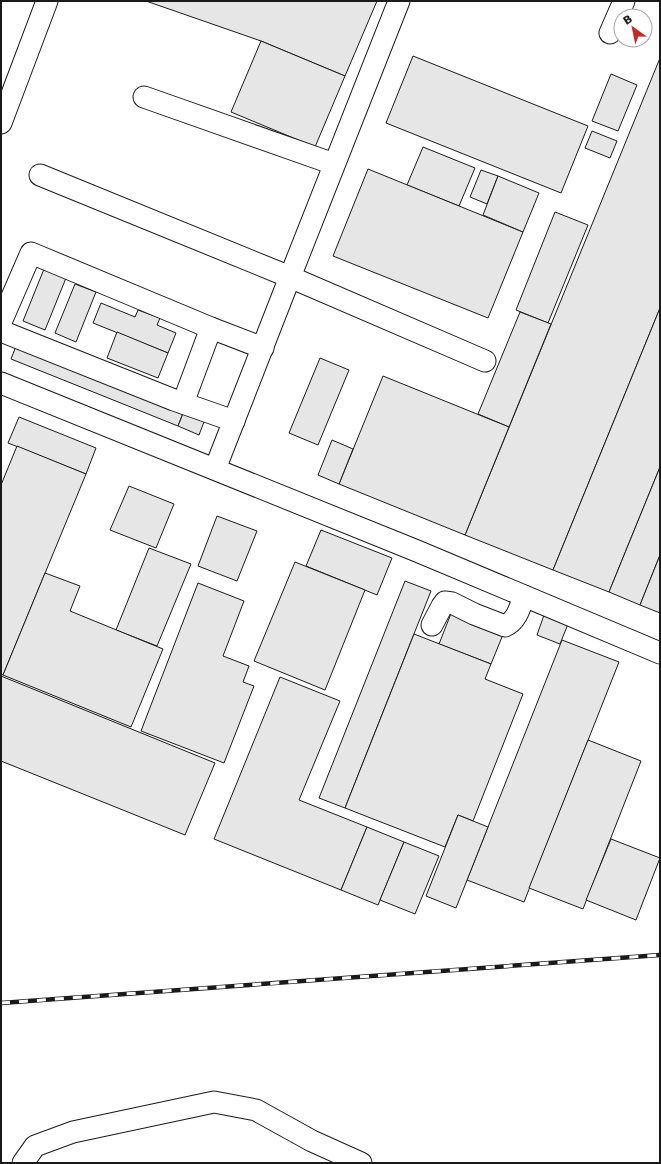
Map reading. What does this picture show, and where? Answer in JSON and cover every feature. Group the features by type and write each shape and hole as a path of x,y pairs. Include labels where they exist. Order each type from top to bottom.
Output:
{"street":[{"path":"1,122 47,1"},
{"path":"215,469 399,1"},
{"path":"610,33 624,1"},
{"path":"144,97 334,164"},
{"path":"40,175 290,278 485,361"},
{"path":"1,322 31,253 263,348"},
{"path":"183,403 211,328"},
{"path":"1,331 183,403 234,421"},
{"path":"1,382 417,551 660,653"},
{"path":"432,625 445,602 505,626 511,624 517,616 524,596"},
{"path":"23,1163 35,1146 73,1132 214,1102 256,1110 312,1141 361,1163"}],"building":[{"path":"146,1 377,1 345,76 261,41"},
{"path":"261,41 345,76 315,147 231,112"},
{"path":"413,56 588,126 561,193 386,123"},
{"path":"660,58 660,308 553,570 465,535"},
{"path":"611,74 637,85 618,131 592,121"},
{"path":"592,131 617,141 610,158 585,148"},
{"path":"423,147 475,168 459,206 407,185"},
{"path":"368,169 523,232 488,318 333,256"},
{"path":"481,170 498,176 487,204 470,197"},
{"path":"498,176 539,193 523,232 483,215"},
{"path":"555,212 588,225 548,323 516,310"},
{"path":"44,269 66,278 45,330 23,321"},
{"path":"75,284 96,292 76,342 55,333"},
{"path":"101,303 135,317 138,310 160,318 157,325 176,333 168,353 93,323"},
{"path":"660,308 660,467 609,592 553,570"},
{"path":"520,312 551,324 509,427 478,414"},
{"path":"117,332 168,353 158,378 107,358"},
{"path":"18,341 185,408 178,426 11,359"},
{"path":"320,358 349,370 318,445 289,433"},
{"path":"383,376 509,427 465,535 339,484"},
{"path":"186,406 207,414 199,435 178,426"},
{"path":"19,417 96,448 86,474 8,443"},
{"path":"332,440 353,449 339,484 318,475"},
{"path":"17,446 86,474 3,675 1,674 1,485"},
{"path":"660,467 660,555 640,605 609,592"},
{"path":"129,486 174,504 156,548 110,530"},
{"path":"217,516 257,531 237,581 198,566"},
{"path":"321,530 392,558 377,595 306,566"},
{"path":"149,548 191,564 157,646 116,630"},
{"path":"660,555 660,613 640,605"},
{"path":"295,562 365,590 325,690 254,661"},
{"path":"45,573 80,586 70,611 163,649 131,727 3,675"},
{"path":"405,581 431,591 345,808 319,798"},
{"path":"198,583 244,601 223,656 249,666 243,682 254,686 224,763 141,731"},
{"path":"452,611 504,632 491,664 439,644"},
{"path":"544,615 568,624 560,644 537,635"},
{"path":"414,634 491,664 485,679 523,694 473,821 458,815 445,847 345,808"},
{"path":"562,640 619,662 524,902 467,880"},
{"path":"1,676 215,763 185,835 1,761"},
{"path":"280,677 340,701 299,800 367,827 341,890 214,839"},
{"path":"588,740 641,761 583,909 529,888"},
{"path":"458,815 488,827 456,908 426,896"},
{"path":"367,827 404,842 378,905 341,890"},
{"path":"611,839 660,858 636,920 586,900"},
{"path":"404,842 439,856 415,914 380,900"}],"railway":[{"path":"1,1003 660,955"}]}
